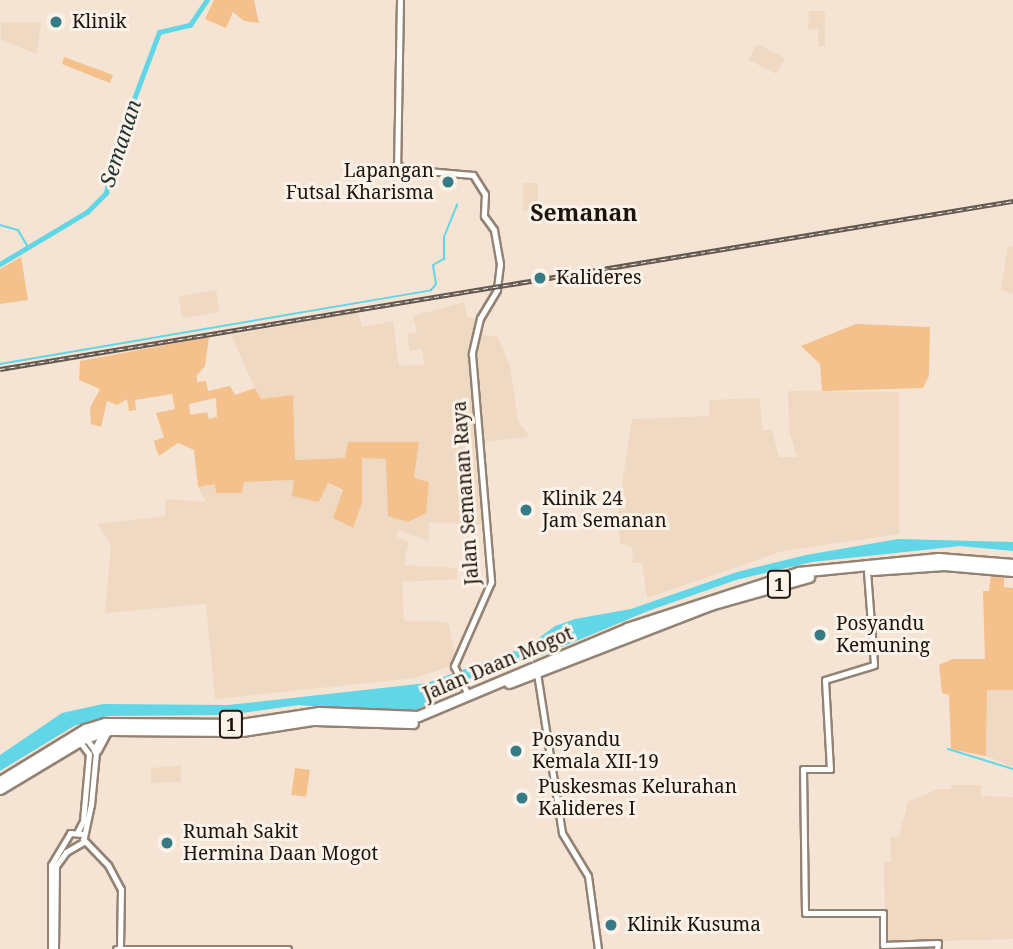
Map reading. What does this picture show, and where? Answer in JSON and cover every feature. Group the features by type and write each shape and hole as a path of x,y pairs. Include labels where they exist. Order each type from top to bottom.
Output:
{"highway":[{"name":"Jalan Daan Mogot","path":"418,719 466,692 798,572 937,558 985,565 1013,564"},
{"name":"Jalan Daan Mogot","path":"0,789 105,723 248,731 312,720 418,719 535,676 632,630 800,578 973,564"},
{"name":"Jalan Daan Mogot","path":"985,565 1013,571"},
{"path":"535,676 569,653"},
{"name":"Jalan Daan Mogot","path":"0,781 79,739 107,730 172,726"},
{"path":"96,750 107,730"}],"street":[{"name":"Jalan Semanan Raya","path":"400,0 397,164 404,169 475,177 485,193 484,216 494,230 498,281 480,318 472,354 491,590 457,656 456,673 466,692"},
{"path":"867,571 874,665 825,680 830,769 803,769 805,914 883,913 883,945 937,946"},
{"path":"535,676 563,838 588,876 598,949"},
{"path":"53,949 55,871 73,846 82,839 88,822 96,750 79,739"},
{"path":"79,739 88,751 92,771"},
{"path":"68,838 82,839 108,865 121,889 119,949 288,949"},
{"path":"68,838 73,846"},
{"path":"53,949 51,865 68,838"}],"shaded area":[{"path":"214,0 254,0 259,23 244,21 233,12 226,28 205,19"},
{"path":"809,11 825,11 825,46 818,46 818,30 808,29"},
{"path":"1,22 41,22 37,54 1,40"},
{"path":"757,44 785,58 776,74 749,60"},
{"path":"64,57 113,75 110,83 62,64"},
{"path":"523,183 538,183 538,211 523,211"},
{"path":"1008,246 1013,246 1013,294 1001,290"},
{"path":"21,257 28,300 0,304 0,269"},
{"path":"216,290 220,312 182,318 179,297"},
{"path":"464,302 467,317 479,320 476,335 497,336 503,348 510,366 518,421 530,437 478,442 487,525 429,522 429,541 399,530 396,536 409,542 404,565 457,568 457,579 402,582 404,621 448,622 457,664 415,678 215,699 206,604 105,613 111,544 97,524 165,516 166,499 206,502 198,487 216,484 216,493 242,493 244,482 294,480 294,486 320,502 327,483 362,503 362,457 386,459 414,479 419,443 348,442 345,458 294,460 293,395 260,399 231,335 358,312 362,327 393,321 399,366 424,365 422,349 410,351 407,334 417,332 413,316"},
{"path":"856,324 930,327 929,376 923,388 822,391 820,364 801,346"},
{"path":"209,337 205,366 197,375 197,382 206,381 208,391 230,386 235,395 255,388 261,399 293,395 295,460 345,458 348,442 419,442 414,478 429,482 426,513 408,522 388,516 386,459 362,458 362,503 353,528 333,518 343,490 328,483 319,502 292,496 294,480 244,482 242,493 216,493 215,484 198,487 194,450 178,443 159,456 156,449 154,441 164,437 156,413 175,409 172,394 135,400 136,410 129,411 127,399 117,405 107,401 101,427 91,424 90,408 100,389 79,380 80,361","holes":["216,398 217,417 209,419 207,412 190,415 189,404"]},
{"path":"788,391 899,392 899,534 783,551 647,598 642,563 633,563 632,547 620,544 618,510 632,419 709,416 710,400 760,398 762,430 772,430 779,457 797,457 789,430"},
{"path":"991,575 1004,576 1004,587 1013,588 1013,690 987,690 986,756 951,749 949,695 942,693 939,665 953,659 985,659 983,591 989,591"},
{"path":"987,690 1013,690 1013,767 986,756"},
{"path":"181,765 181,782 151,783 151,768"},
{"path":"295,768 310,770 306,797 291,795"},
{"path":"951,785 981,785 981,796 1013,797 1013,939 885,943 884,861 891,862 890,837 899,836 908,802 938,789 951,789"}],"water":[{"path":"898,539 1013,542 1013,551 960,546 812,562 736,580 648,611 526,662 494,670 418,709 394,713 299,705 228,715 107,716 74,726 0,771 0,755 62,713 103,704 228,705 427,683 528,646 555,626 575,619 631,609 737,572 806,555"}],"waterway":[{"name":"Semanan","path":"0,264 87,212 106,193 114,152 159,32 190,25 207,0"},
{"path":"0,364 431,290 436,284 433,265 444,259 444,237 457,204"},
{"path":"0,225 18,230 28,247"},
{"path":"948,749 1013,769"}],"railway":[{"path":"0,369 1013,201"}],"place":[{"name":"Klinik","path":"56,22"},
{"name":"Lapangan Futsal Kharisma","path":"448,182"},
{"name":"Kalideres","path":"540,278"},
{"name":"Klinik 24 Jam Semanan","path":"526,510"},
{"name":"Posyandu Kemuning","path":"820,635"},
{"name":"Posyandu Kemala XII-19","path":"516,751"},
{"name":"Puskesmas Kelurahan Kalideres I","path":"522,798"},
{"name":"Rumah Sakit Hermina Daan Mogot","path":"167,843"},
{"name":"Klinik Kusuma","path":"611,925"}],"district":[{"name":"Semanan","path":"584,212"}]}
